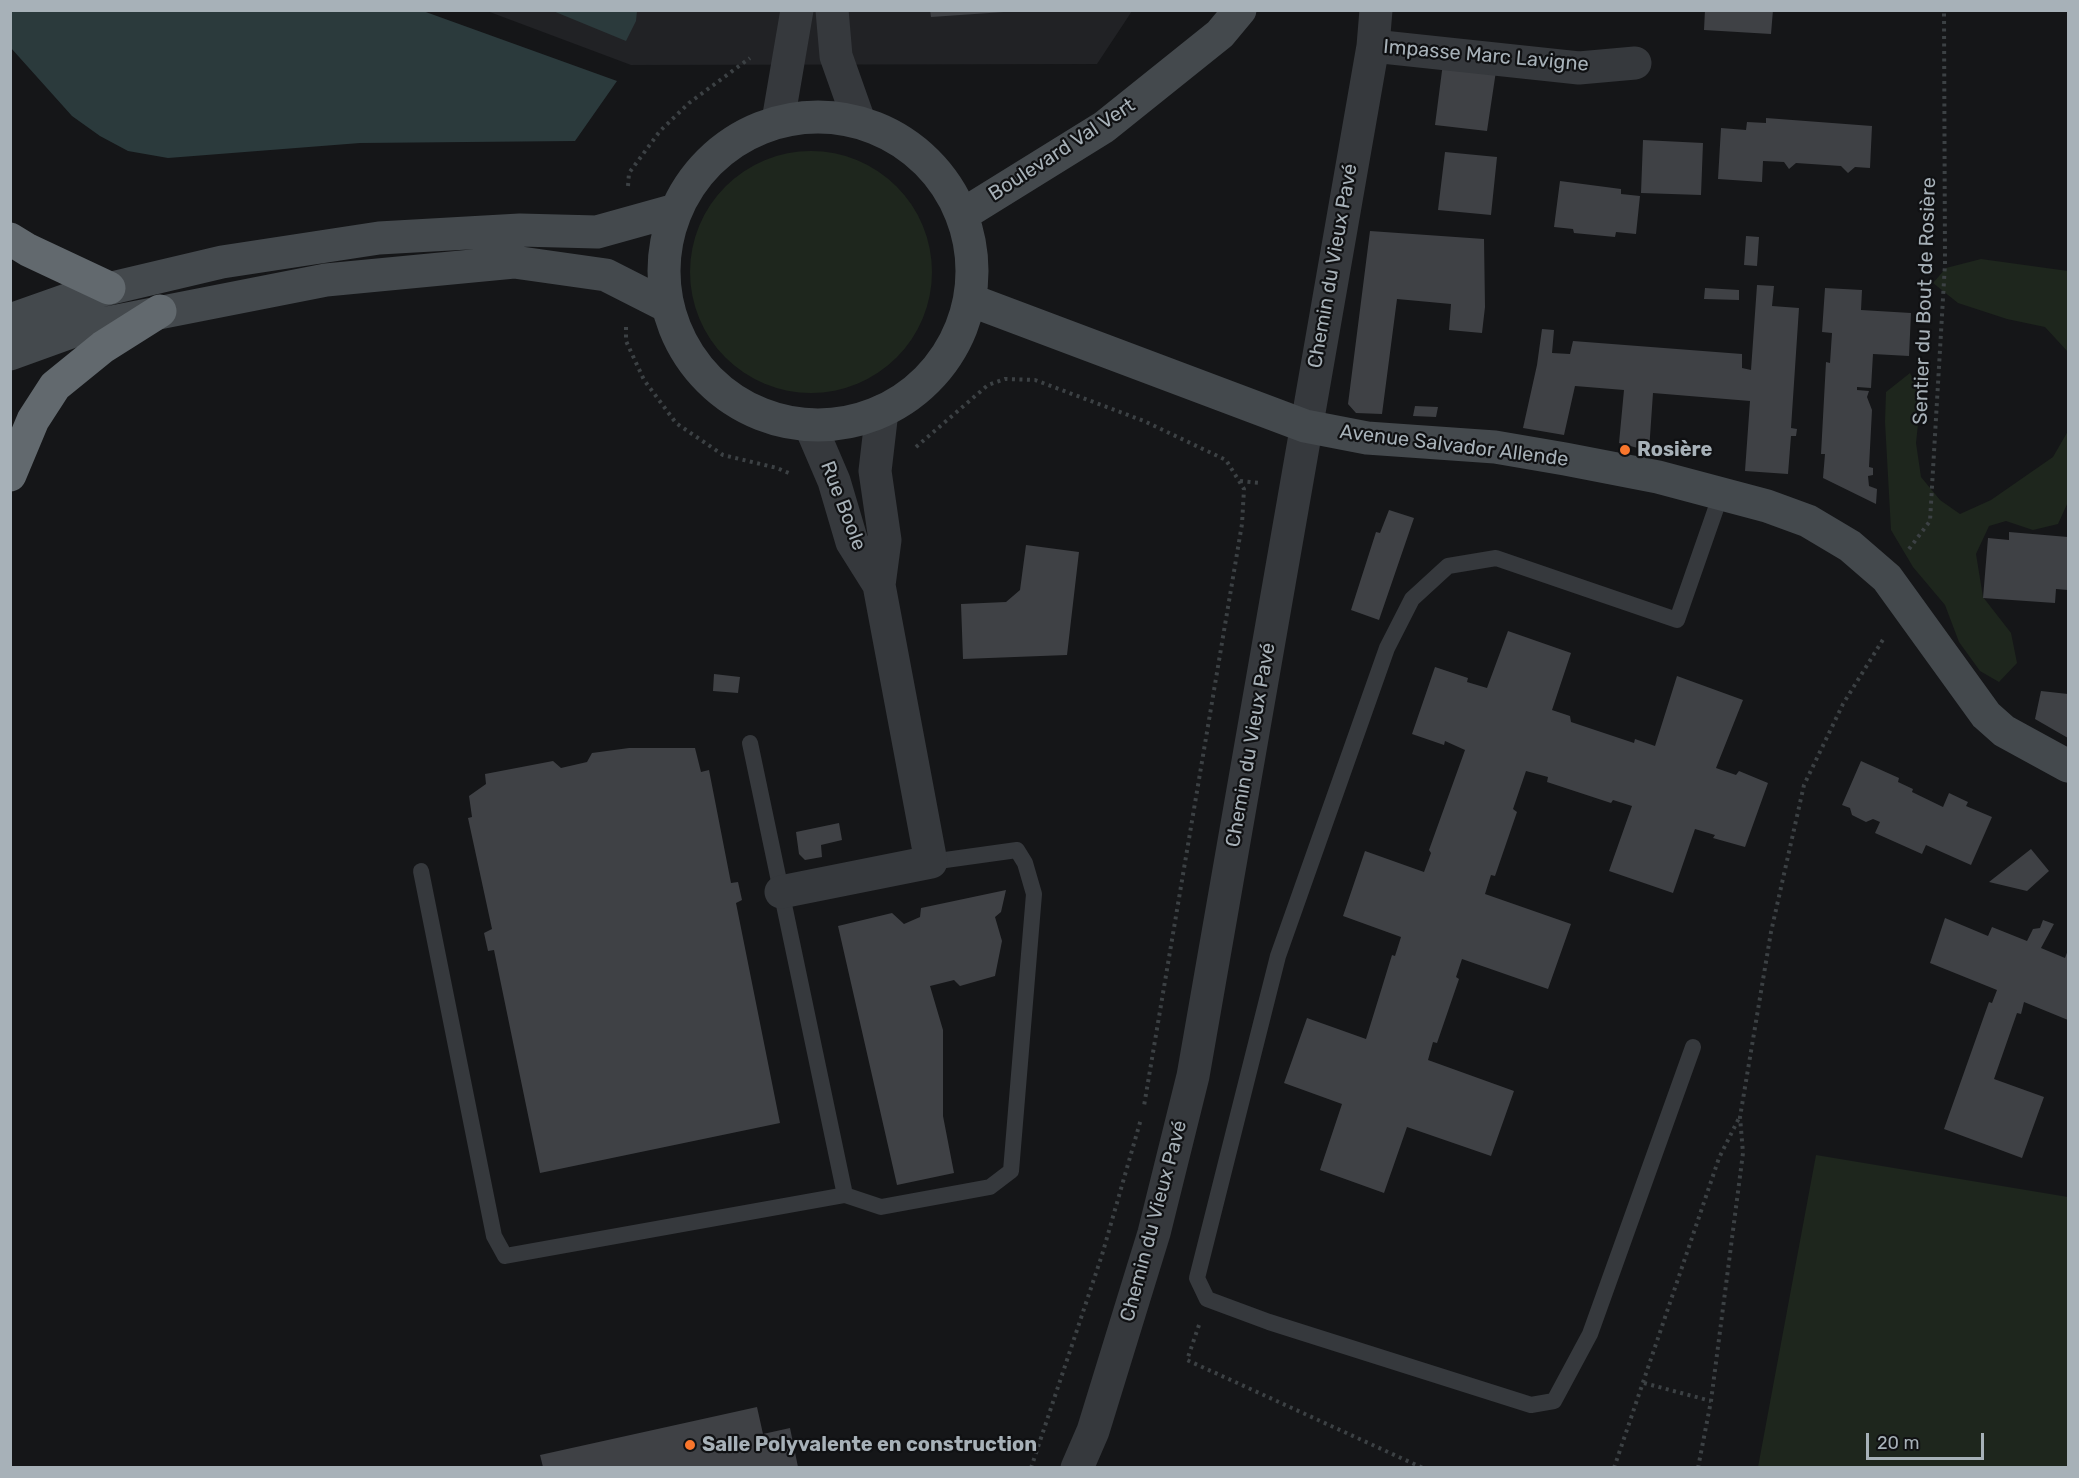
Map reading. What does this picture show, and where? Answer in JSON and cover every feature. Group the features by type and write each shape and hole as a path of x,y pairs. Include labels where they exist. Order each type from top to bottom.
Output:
{"highway":[{"path":"10,239 110,288"},
{"path":"10,475 33,420 55,386 103,347 160,311"}],"street":[{"path":"778,121 797,10"},
{"path":"831,10 836,56 859,121"},
{"name":"Boulevard Val Vert","path":"962,215 1104,127 1220,34 1240,10"},
{"name":"Chemin du Vieux Pavé","path":"1077,1467 1093,1431 1154,1233 1193,1076 1373,46 1377,10"},
{"name":"Impasse Marc Lavigne","path":"1373,46 1579,68 1635,63"},
{"path":"818,116 859,121 902,141 938,173 962,215 972,257 970,300 954,344 926,382 882,411 845,424 798,425 753,412 714,386 685,349 667,306 664,257 676,210 700,170 735,140 778,121 818,116"},
{"path":"10,320 110,288 222,262 379,238 520,230 597,232 676,210"},
{"path":"10,354 82,328 326,280 514,262 606,275 667,306"},
{"name":"Avenue Salvador Allende","path":"970,300 1305,426 1366,438 1494,447 1658,477 1808,521 1850,546 1887,578 1986,715 2004,731 2068,766"},
{"name":"Rue Boole","path":"882,411 875,471 885,540 879,585 931,862"},
{"name":"Rue Boole","path":"810,424 834,481 852,542 879,585"},
{"path":"781,892 931,862"}],"lane":[{"path":"1693,1047 1590,1334 1554,1401 1531,1405 1269,1322 1207,1299 1197,1278 1278,956 1387,648 1412,599 1448,566 1496,558 1677,620 1721,494"},
{"path":"750,743 845,1195"},
{"path":"421,871 494,1236 505,1256 845,1195 881,1207 990,1187 1011,1171 1034,894 1025,863 1017,850 931,862"}],"path":[{"name":"Sentier du Bout de Rosière","path":"1887,578 1930,521 1945,264 1944,10"},
{"path":"628,195 628,173 660,131 689,103 752,56"},
{"path":"626,323 626,341 644,380 676,423 723,455 777,468 813,484 834,481"},
{"path":"875,471 895,466 988,385 1005,379 1018,378 1035,380 1144,421 1226,460 1244,489 1242,524 1143,1110 1102,1255 1032,1467"},
{"path":"1698,1467 1711,1401 1743,1153 1740,1117 1771,932 1804,785 1843,704 1878,645 1910,609"},
{"path":"1614,1467 1719,1158 1740,1117"},
{"path":"1207,1299 1187,1360 1424,1467"},
{"path":"1644,1383 1711,1401"}],"shaded area":[{"path":"637,10 636,21 626,41 553,11"},
{"path":"10,11 423,11 617,81 575,141 360,143 168,158 128,151 100,136 72,116 11,48"},
{"path":"487,11 1132,11 1097,64 631,65"},
{"path":"811,151 835,153 868,165 888,179 904,195 918,215 927,237 932,272 930,296 918,329 904,349 888,365 868,379 846,388 811,393 787,391 754,379 734,365 718,349 704,329 695,307 690,272 692,248 704,215 718,195 734,179 754,165 776,156"},
{"path":"1981,259 2068,271 2068,352 2045,327 2007,319 1958,303 1933,283 1946,268"},
{"path":"1910,373 1921,396 1916,443 1921,477 1940,500 1960,514 1991,500 2053,457 2068,431 2068,502 2058,524 2033,530 2006,521 1989,526 1976,554 1983,597 2011,633 2017,663 1999,682 1980,671 1959,642 1945,605 1913,567 1891,530 1885,422 1886,392"},
{"path":"1816,1155 2068,1197 2068,1467 1758,1467"}],"building":[{"path":"930,10 1004,10 1004,12 931,17"},
{"path":"1705,10 1773,10 1771,34 1704,30"},
{"path":"1443,63 1496,71 1487,131 1435,125"},
{"path":"1766,118 1872,126 1870,168 1855,167 1848,173 1841,166 1796,163 1789,169 1784,162 1763,161 1762,182 1718,179 1721,128 1746,130 1747,122 1766,123"},
{"path":"1643,140 1703,143 1701,195 1641,193"},
{"path":"1445,152 1497,157 1491,215 1438,210"},
{"path":"1560,181 1621,189 1621,194 1640,196 1636,234 1616,232 1615,237 1574,233 1573,229 1554,227"},
{"path":"1370,231 1484,239 1485,307 1482,333 1449,330 1451,304 1397,299 1382,414 1356,413 1348,404"},
{"path":"1746,236 1759,237 1757,266 1744,265"},
{"path":"1757,285 1774,286 1772,306 1799,308 1791,428 1797,429 1796,436 1791,436 1788,474 1745,471 1750,401 1653,393 1649,451 1619,443 1624,390 1575,386 1564,435 1523,428 1537,365 1542,329 1554,330 1552,353 1570,354 1573,341 1742,354 1742,368 1751,370"},
{"path":"1705,288 1739,290 1739,300 1704,299"},
{"path":"1825,288 1862,290 1861,310 1911,313 1909,356 1873,354 1871,388 1857,387 1857,390 1869,391 1867,397 1872,410 1869,467 1873,468 1873,475 1868,476 1869,486 1877,489 1876,504 1823,478 1825,454 1821,454 1826,362 1830,363 1832,333 1822,332"},
{"path":"1415,406 1438,407 1436,417 1413,416"},
{"path":"1389,510 1414,518 1379,620 1351,610 1376,532 1380,533"},
{"path":"2009,532 2068,537 2068,590 2056,589 2055,603 1983,598 1988,538 2009,540"},
{"path":"1026,545 1079,552 1067,655 963,659 961,604 1006,602 1020,590"},
{"path":"1508,631 1571,653 1552,710 1570,716 1571,722 1634,743 1635,739 1655,746 1677,676 1743,700 1716,768 1736,775 1739,771 1768,783 1745,847 1713,838 1715,835 1695,829 1673,893 1609,871 1632,806 1613,800 1611,803 1547,782 1548,777 1526,771 1513,809 1517,812 1495,876 1491,875 1485,894 1571,924 1548,989 1462,959 1456,977 1459,979 1437,1043 1433,1042 1428,1060 1514,1091 1491,1156 1407,1127 1384,1193 1320,1170 1342,1104 1284,1083 1307,1018 1366,1039 1392,955 1395,956 1401,937 1343,916 1365,851 1424,872 1431,853 1429,850 1465,750 1445,741 1444,745 1412,734 1435,667 1468,678 1467,682 1487,688"},
{"path":"714,674 740,677 738,693 713,691"},
{"path":"2041,691 2068,694 2068,738 2035,719"},
{"path":"629,748 695,748 701,772 709,770 731,883 738,882 742,900 736,903 780,1123 540,1173 494,950 488,951 484,933 492,929 468,818 472,817 469,796 486,784 485,774 553,761 561,768 587,762 592,753"},
{"path":"1861,761 1899,778 1898,782 1913,789 1912,792 1943,807 1949,793 1968,802 1966,806 1992,817 1971,865 1926,845 1922,854 1875,833 1880,822 1873,819 1866,822 1852,815 1850,808 1842,805"},
{"path":"839,823 842,840 821,845 822,857 805,860 799,854 796,832"},
{"path":"2031,849 2049,871 2027,891 1989,882"},
{"path":"1006,890 1001,912 995,917 1002,941 995,976 960,986 954,980 930,986 943,1030 943,1116 954,1173 897,1185 838,926 892,913 904,924 920,917 921,908"},
{"path":"1945,918 1988,936 1992,927 2027,941 2033,929 2040,928 2043,920 2054,924 2041,948 2065,958 2068,950 2068,1020 2024,1002 2021,1014 2017,1013 1994,1079 2044,1097 2022,1158 1944,1129 1989,1002 1992,1003 1997,990 1930,963"},
{"name":"Salle Polyvalente en construction","path":"757,1407 763,1434 790,1428 798,1467 543,1467 540,1455"}],"place":[{"name":"Rosière","path":"1625,450"},
{"name":"Salle Polyvalente en construction","path":"690,1445"}]}
